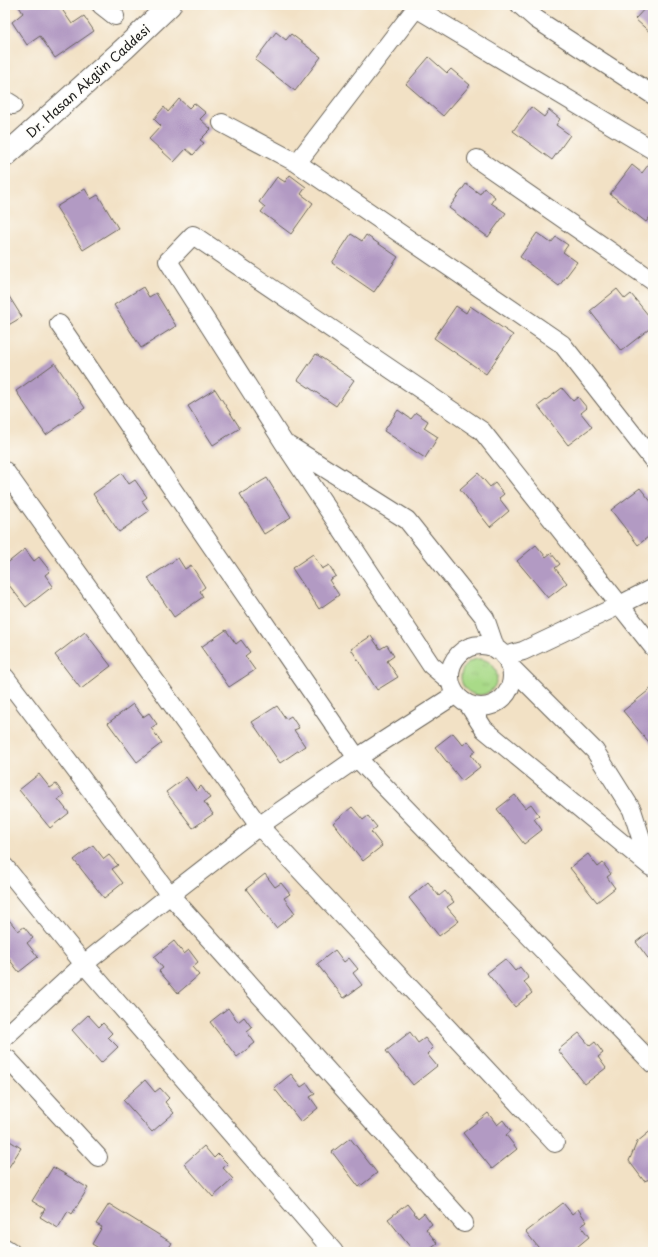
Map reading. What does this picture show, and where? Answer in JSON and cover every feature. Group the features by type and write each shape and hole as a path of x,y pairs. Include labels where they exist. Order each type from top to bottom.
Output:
{"street":[{"name":"Dr. Hasan Akgün Caddesi","path":"5,156 125,48 170,5"},
{"path":"520,5 536,19 653,95"},
{"path":"297,163 416,8 653,150"},
{"path":"222,123 297,163 562,344 653,460"},
{"path":"477,159 653,281"},
{"path":"652,867 484,729 458,693 431,665 284,443 168,261 193,235 482,431 653,647"},
{"path":"59,324 357,758 653,1064"},
{"path":"284,443 407,520 485,618 503,657 512,675 506,694 498,702 489,706 478,707 458,693 450,671 460,654 468,648 487,646 503,657 595,751 632,810 652,867"},
{"path":"5,471 259,826 555,1142"},
{"path":"503,657 523,651 653,588"},
{"path":"5,677 170,895 464,1223"},
{"path":"98,1157 7,1062 10,1051 9,1043 5,1035 84,964 259,826 357,758 458,693"},
{"path":"5,867 84,964 334,1252"},
{"path":"5,1248 11,1252"}],"green space":[{"path":"483,659 492,664 496,670 496,684 492,690 483,695 475,695 466,690 462,684 461,673 466,664 472,660"}],"building":[{"path":"18,5 59,5 72,24 84,16 94,31 55,58 40,36 27,45 12,22 23,13"},
{"path":"648,5 653,5 653,35 635,19"},
{"path":"276,32 286,40 291,34 321,57 295,91 255,60"},
{"path":"429,57 447,73 451,69 470,85 443,116 406,84"},
{"path":"179,99 189,108 194,103 206,113 200,119 211,129 200,140 204,143 193,155 186,149 174,162 149,139 161,126 154,119 164,107 168,112"},
{"path":"531,107 544,117 549,110 560,119 556,125 570,135 552,160 513,131"},
{"path":"652,160 653,213 646,222 610,194 632,165 642,173"},
{"path":"290,175 306,187 301,194 313,203 291,234 261,212 265,207 259,202 277,177 285,182"},
{"path":"466,184 480,194 484,188 495,197 491,203 506,213 488,237 449,208"},
{"path":"85,189 91,199 98,195 118,228 83,250 56,207"},
{"path":"537,233 551,243 556,237 568,245 563,252 577,262 559,286 520,257"},
{"path":"351,234 362,241 366,235 398,257 374,292 332,263"},
{"path":"143,287 149,297 156,293 176,326 141,348 114,305"},
{"path":"617,289 625,299 631,294 653,321 653,326 621,351 590,311"},
{"path":"5,290 22,317 5,327"},
{"path":"456,306 466,313 470,306 513,335 486,374 434,338"},
{"path":"316,354 354,380 336,406 298,380"},
{"path":"55,363 85,408 46,435 16,391"},
{"path":"562,388 573,401 578,397 587,408 581,413 592,427 568,445 538,406"},
{"path":"215,389 240,428 213,445 188,406"},
{"path":"398,410 411,419 416,413 428,421 424,428 438,437 425,458 384,431"},
{"path":"122,473 129,484 135,480 147,497 142,501 149,511 119,532 93,494"},
{"path":"478,473 490,487 495,483 504,494 499,498 509,511 490,527 460,489"},
{"path":"267,478 291,517 264,534 240,494"},
{"path":"640,488 653,504 653,533 638,545 611,510"},
{"path":"536,545 546,557 551,553 560,564 555,568 567,583 548,598 517,561"},
{"path":"25,549 34,561 39,557 50,571 45,575 53,586 26,607 5,580 5,565"},
{"path":"313,554 322,569 329,565 336,576 329,580 339,595 319,609 292,568"},
{"path":"178,558 185,569 191,565 205,587 200,591 203,597 174,617 148,578"},
{"path":"226,630 236,644 241,640 250,652 245,656 255,670 229,687 201,647"},
{"path":"85,632 111,666 81,689 55,655"},
{"path":"371,636 380,649 387,645 394,656 387,661 398,677 377,690 351,649"},
{"path":"653,687 653,747 623,711"},
{"path":"133,704 143,717 149,713 157,724 151,728 162,743 137,762 108,723"},
{"path":"277,706 286,719 291,716 299,728 294,730 305,746 280,763 252,722"},
{"path":"453,733 463,745 468,741 476,751 471,755 480,767 462,781 435,747"},
{"path":"39,774 50,788 56,784 64,795 58,799 69,813 50,828 19,790"},
{"path":"186,777 196,791 201,786 210,798 204,802 213,814 193,828 166,792"},
{"path":"515,795 525,808 531,804 539,815 534,819 542,830 524,844 497,809"},
{"path":"352,807 363,820 368,816 377,827 371,832 382,846 363,861 333,823"},
{"path":"93,845 104,859 109,855 118,865 112,869 123,883 104,898 74,860"},
{"path":"588,854 598,867 603,863 611,874 607,877 615,888 597,902 570,868"},
{"path":"265,874 275,887 281,883 290,894 284,898 295,913 276,928 246,889"},
{"path":"428,882 439,896 445,891 454,902 447,907 459,921 439,936 409,898"},
{"path":"5,915 18,931 24,927 33,938 27,943 38,957 19,972 5,954"},
{"path":"653,929 653,965 636,942"},
{"path":"174,941 184,954 189,950 198,962 192,967 199,975 178,993 159,971 163,968 154,957"},
{"path":"335,950 344,962 349,958 358,969 353,973 362,985 344,998 317,964"},
{"path":"505,959 515,971 520,967 529,978 524,982 532,993 515,1007 487,973"},
{"path":"228,1008 238,1022 244,1017 252,1028 247,1032 255,1043 237,1057 210,1022"},
{"path":"88,1015 99,1027 103,1023 112,1033 108,1037 118,1047 101,1063 72,1030"},
{"path":"410,1032 418,1043 425,1038 433,1048 427,1054 437,1066 413,1085 386,1051"},
{"path":"579,1033 590,1046 595,1042 603,1053 598,1057 606,1068 585,1084 558,1050"},
{"path":"291,1074 301,1087 307,1083 315,1094 310,1097 318,1108 301,1122 274,1088"},
{"path":"145,1080 155,1092 160,1088 169,1098 165,1102 174,1113 152,1132 123,1100"},
{"path":"488,1113 497,1125 503,1120 511,1131 506,1135 517,1149 492,1169 463,1133"},
{"path":"653,1129 653,1178 644,1181 629,1161 637,1142"},
{"path":"5,1138 21,1148 5,1173"},
{"path":"350,1138 377,1173 359,1187 332,1152"},
{"path":"204,1146 214,1158 218,1154 228,1164 223,1168 233,1179 213,1197 184,1164"},
{"path":"53,1167 88,1188 72,1214 68,1211 58,1228 40,1217 45,1209 32,1201"},
{"path":"563,1203 572,1214 578,1209 587,1222 581,1226 589,1237 571,1252 542,1252 526,1232"},
{"path":"109,1204 172,1243 166,1252 105,1252 92,1244 102,1227 96,1224"},
{"path":"407,1204 418,1218 424,1213 432,1224 426,1229 437,1243 425,1252 414,1252 388,1219"}]}
